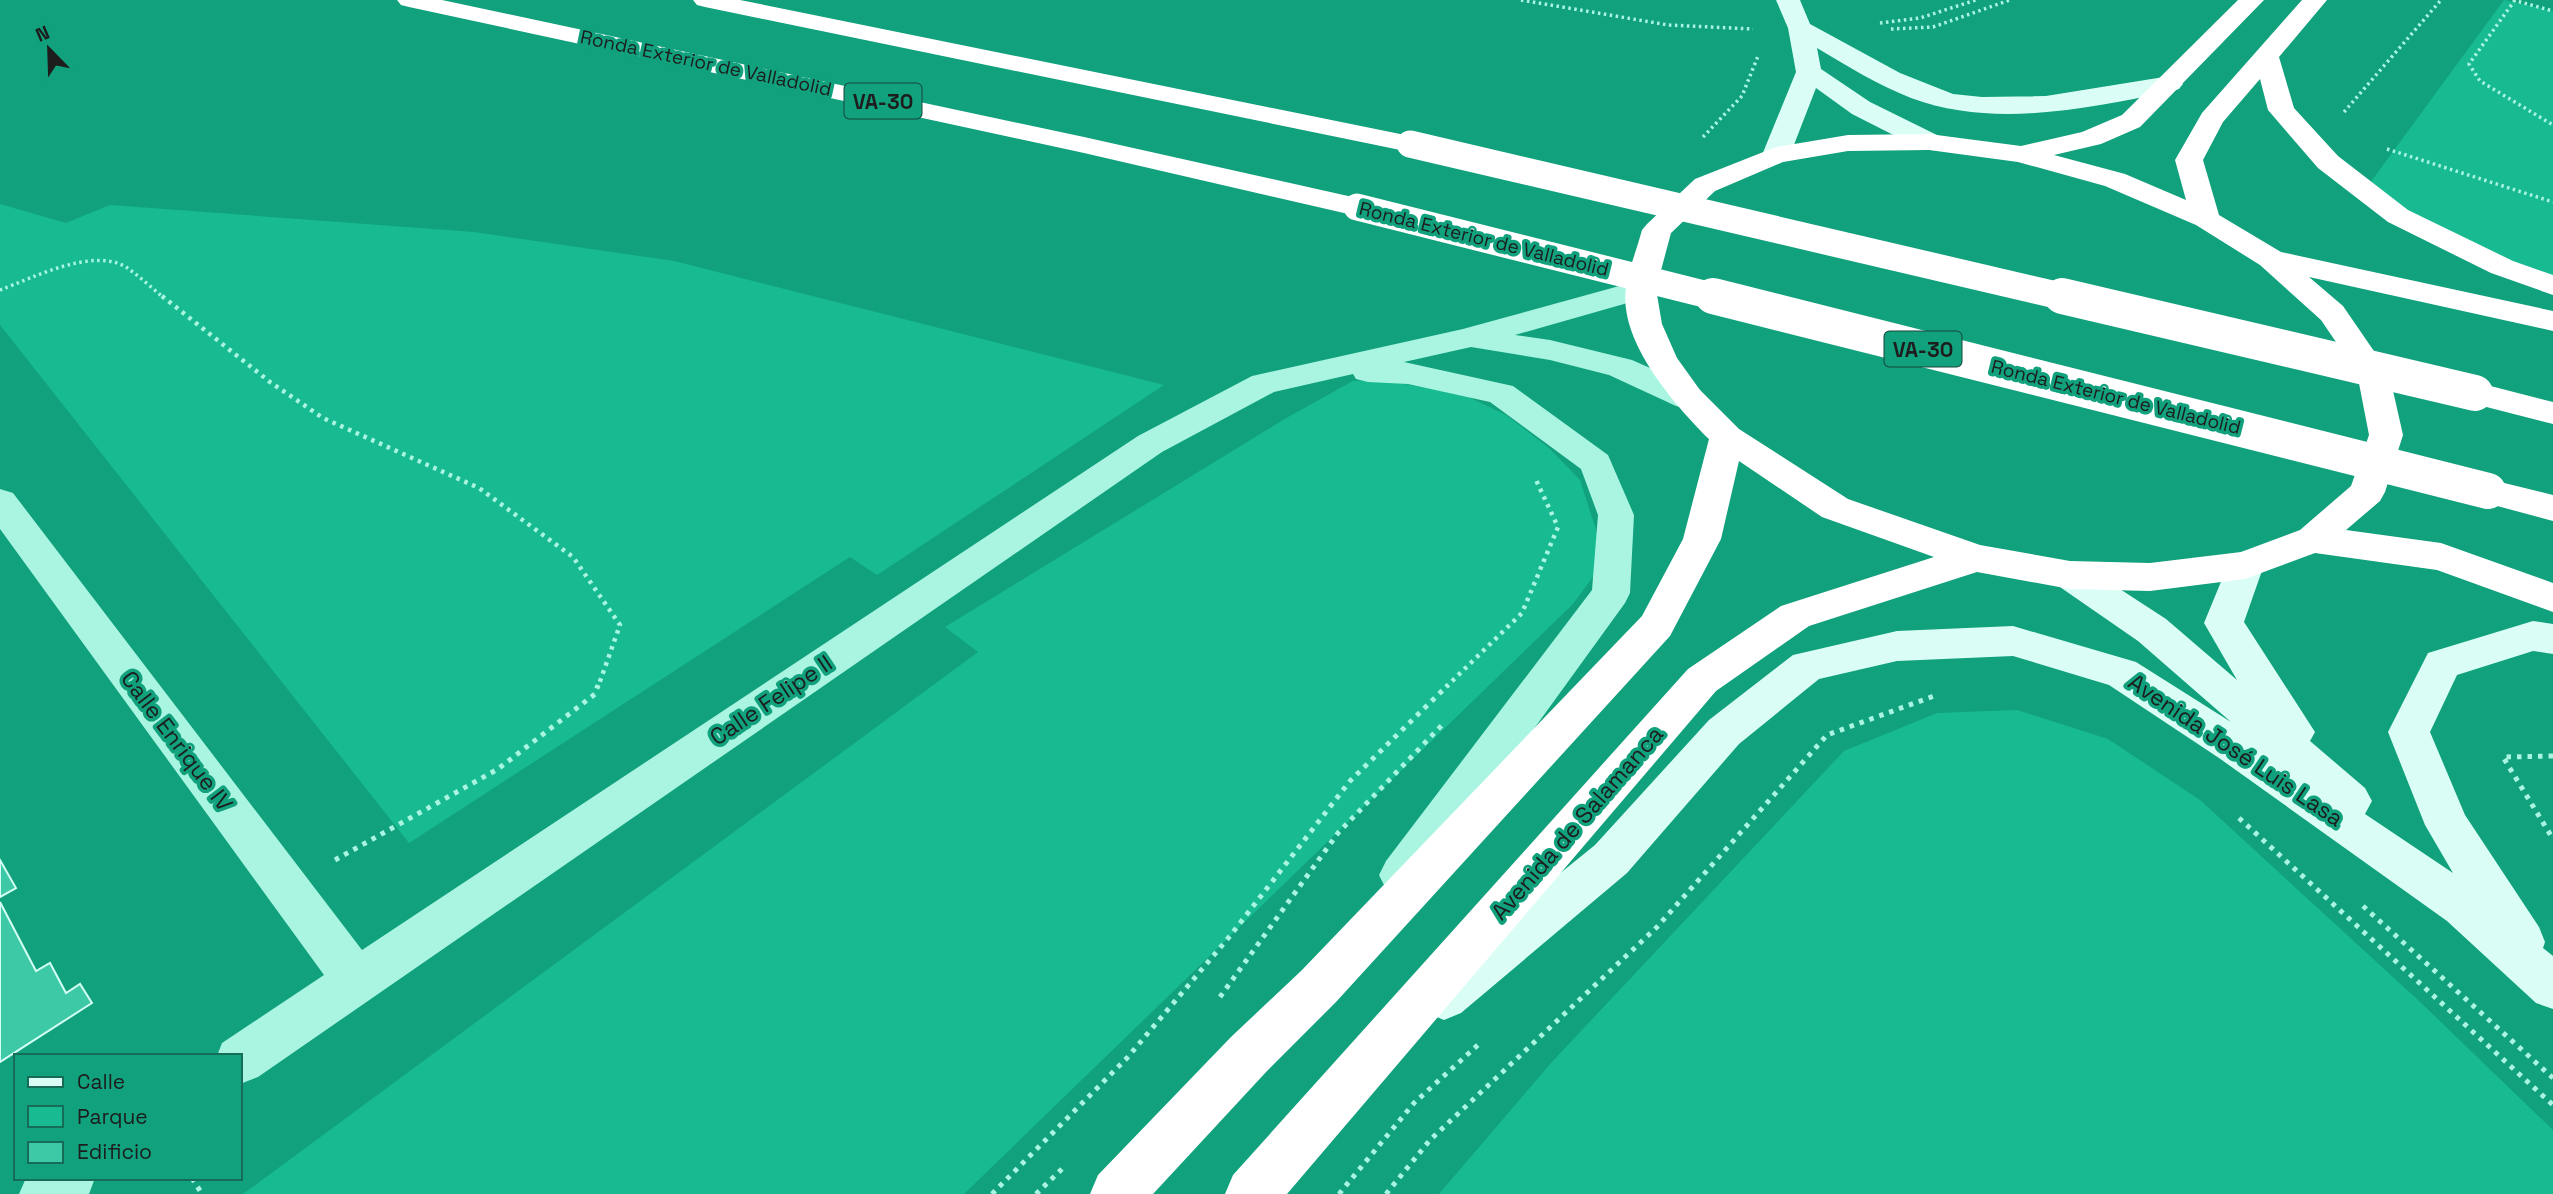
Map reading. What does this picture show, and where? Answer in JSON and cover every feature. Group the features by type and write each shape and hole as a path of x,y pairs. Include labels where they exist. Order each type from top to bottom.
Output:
{"highway":[{"name":"Ronda Exterior de Valladolid","path":"409,0 1044,136 1356,207 2553,508"},
{"path":"705,0 1410,144 2553,413"},
{"path":"2020,154 2091,138 2131,121 2252,0"},
{"path":"2206,219 2189,160 2211,119 2315,0"},
{"path":"2266,56 2281,110 2328,162 2398,216 2502,267 2553,286"},
{"path":"1929,142 2020,154 2115,180 2206,219 2271,259 2332,313 2373,373 2386,435 2367,492 2313,539 2245,565 2150,578 2070,575 1976,558 1835,508 1727,437 1688,398 1661,360 1646,324 1641,289 1657,230 1705,185 1776,155 1848,143 1929,142"},
{"path":"2271,259 2553,321"},
{"path":"1116,1194 1249,1054 1319,986 1656,626 1702,539 1727,437"},
{"path":"2313,539 2441,556 2553,598"},
{"name":"Avenida de Salamanca","path":"1252,1194 1702,680 1795,616 1976,558"}],"street":[{"path":"1776,155 1809,72 1800,28 1788,0"},
{"path":"1800,28 1871,70 1924,93 1971,104 2038,104 2170,84"},
{"path":"1809,72 1861,108 1929,142"},
{"name":"Calle Felipe II","path":"242,1058 1150,444 1264,384 1467,338 1641,289"},
{"name":"Calle Felipe II","path":"1467,338 1550,349 1620,367 1688,398"},
{"name":"Calle Felipe II","path":"1317,370 1408,373 1501,394 1596,463 1616,515 1611,593 1319,986"},
{"name":"Calle Enrique IV","path":"0,502 355,979"},
{"name":"Avenida José Luis Lasa","path":"2245,565 2224,623 2266,693 2332,785"},
{"name":"Avenida José Luis Lasa","path":"2070,575 2152,630 2332,785 2550,984"},
{"name":"Avenida José Luis Lasa","path":"2550,984 2447,825 2409,732 2442,664 2533,636 2553,639"},
{"name":"Avenida José Luis Lasa","path":"1383,1047 1611,859 1724,732 1807,666 1897,646 2013,641 2122,673 2234,746 2462,906"},
{"path":"46,1194 66,1180"}],"path":[{"path":"1521,0 1668,24 1755,30"},
{"path":"1869,24 1920,18 1976,0"},
{"path":"1933,27 2010,0"},
{"path":"2338,118 2441,0"},
{"path":"2553,11 2514,0 2469,64 2480,81 2553,125"},
{"path":"2385,148 2553,202"},
{"path":"0,290 59,268 97,259 124,266 270,382 323,418 479,488 573,557 620,625 595,694 498,769 399,822 287,888"},
{"path":"992,1194 1127,1058 1230,936 1350,782 1522,613 1558,527 1533,472"},
{"path":"1386,1194 1430,1140 1657,927 1827,735 1936,695"},
{"path":"1212,1009 1338,833 1446,722"},
{"path":"2553,756 2503,757 2553,839"},
{"path":"2234,813 2553,1105"},
{"path":"2359,903 2553,1078"},
{"path":"1339,1194 1414,1103 1486,1038"},
{"path":"1036,1194 1065,1166"}],"green space":[{"path":"2504,0 2553,11 2553,279 2514,264 2405,212 2370,183"},
{"path":"0,204 66,223 110,205 474,232 674,261 1164,385 877,575 850,557 409,843 0,325"},
{"path":"1381,380 1462,394 1506,415 1549,448 1580,480 1598,536 1598,570 1573,604 964,1194 243,1194 978,652 945,627 1288,417 1353,381"},
{"path":"2017,710 2108,739 2200,800 2418,1000 2553,1130 2553,1194 1439,1194 1551,1063 1844,751 1937,713"}],"building":[{"path":"0,860 16,888 0,897"},
{"path":"0,902 36,971 50,963 66,993 80,984 92,1003 0,1062"}]}
